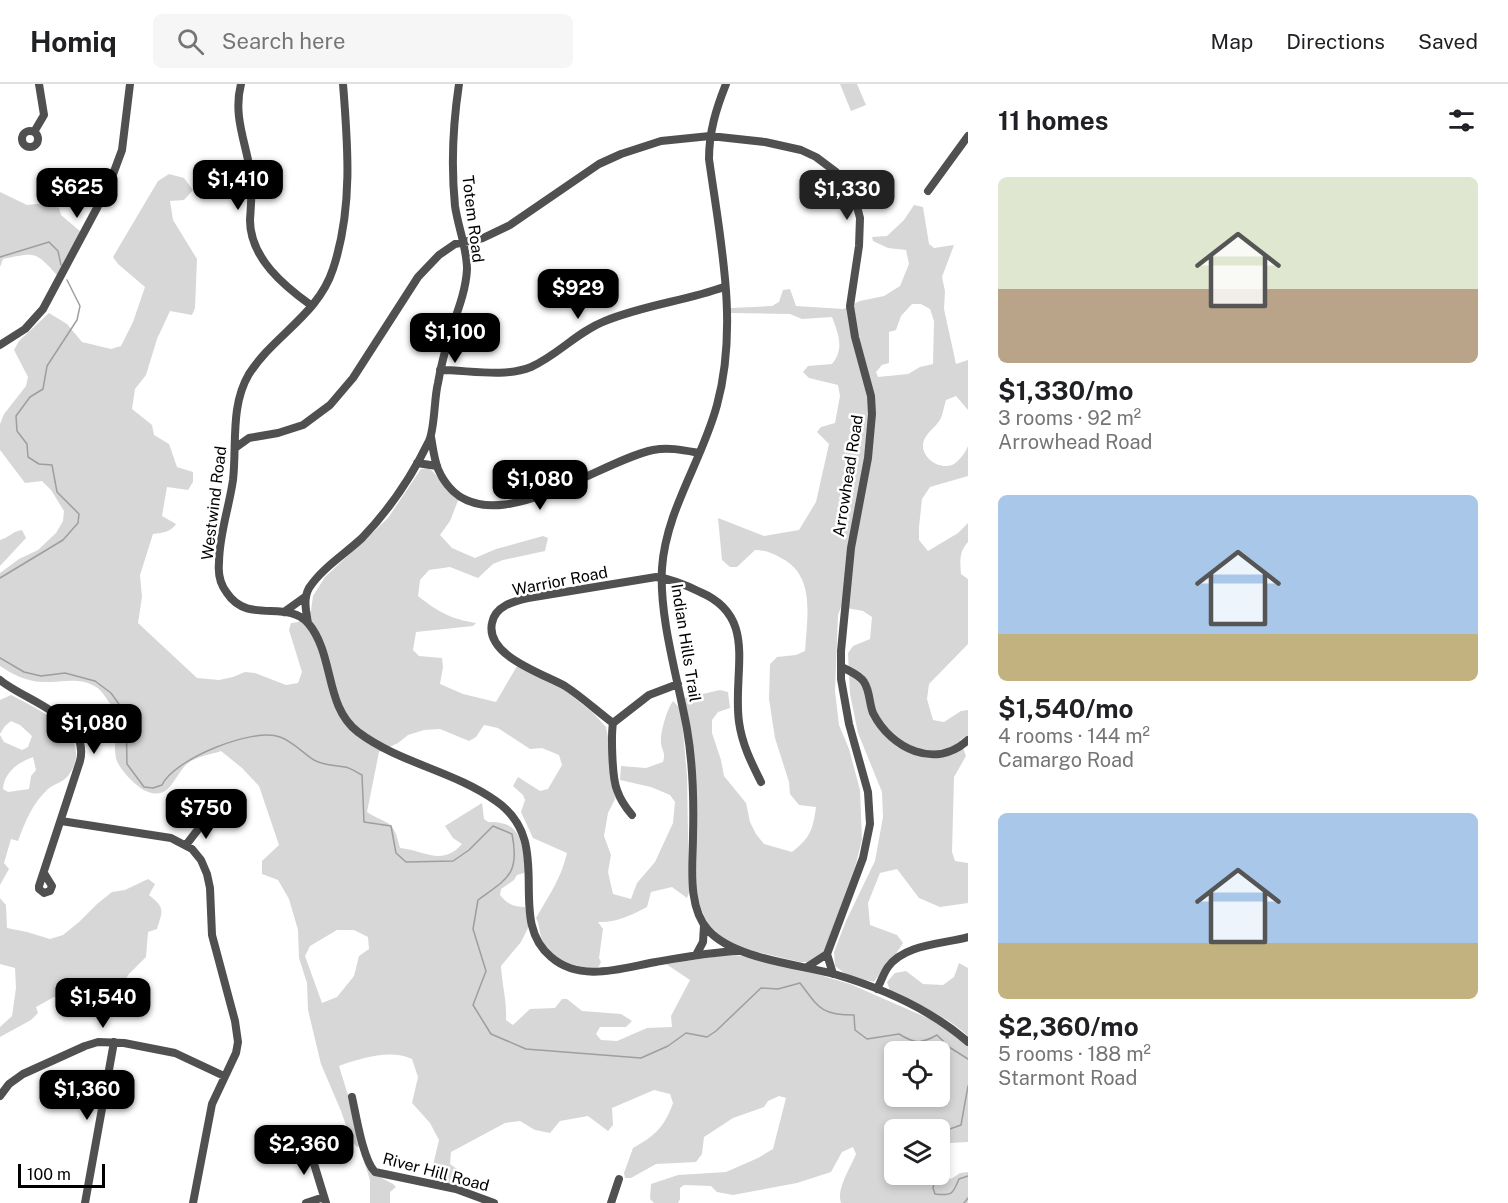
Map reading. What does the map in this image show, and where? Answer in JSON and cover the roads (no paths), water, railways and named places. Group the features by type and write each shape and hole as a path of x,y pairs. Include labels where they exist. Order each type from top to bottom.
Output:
{"street":[{"path":"34,132 44,115 39,84"},
{"path":"0,345 25,329 43,309 97,208 118,165 122,150 130,84"},
{"path":"241,84 237,113 252,184 250,221 252,237 269,268 312,306"},
{"name":"Westwind Road","path":"308,623 295,615 284,612 254,611 230,598 221,583 219,556 230,497 238,399 250,373 261,358 312,306 332,273 344,220 348,165 343,84"},
{"name":"Totem Road","path":"284,612 305,597 316,579 364,536 382,515 417,463 431,437 440,370 463,293 467,266 453,185 459,84"},
{"name":"Indian Hills Trail","path":"704,924 700,918 694,894 692,773 687,729 667,623 662,578 668,531 708,434 722,387 726,346 724,287 720,230 709,159 710,136 718,102 726,84"},
{"name":"Arrowhead Road","path":"235,448 249,438 296,428 316,417 330,405 353,378 418,277 439,255 455,244 483,238 510,225 599,164 654,143 710,136 782,145 816,157 827,164 843,179 855,199 859,212 859,246 850,306 873,414 868,458 851,548 842,667 843,702 862,769 871,815 863,858 827,954"},
{"path":"928,191 968,136"},
{"path":"440,370 509,372 527,368 603,321 724,287"},
{"path":"235,429 249,438"},
{"path":"431,437 437,466 446,482 462,496 479,503 501,505 545,496 610,465 645,452 665,448 699,453"},
{"path":"417,463 437,466"},
{"name":"Warrior Road","path":"613,723 563,686 507,655 494,639 491,629 492,622 501,609 515,601 656,577 662,578"},
{"path":"662,578 673,580 714,599 726,608 735,622 739,645 737,700 739,724 748,756 761,782"},
{"path":"305,597 308,623 323,652 337,705 355,730 378,745 487,795 503,806 516,820 524,835 528,852 531,918 538,941 547,954 568,967 603,972 696,955 739,951"},
{"path":"842,667 863,680 875,717 886,733 898,744 921,754 936,755 951,752 968,740"},
{"path":"0,680 11,689 53,711 69,726 79,740 81,757 44,873"},
{"path":"632,814 615,783 613,723 649,695 678,684"},
{"path":"186,845 206,819"},
{"path":"61,821 166,836 186,845 196,855 207,874 210,888 212,935 237,1030 237,1048 209,1114 193,1203"},
{"path":"696,955 703,942 704,924"},
{"path":"704,924 717,938 739,951 833,974 877,989 923,1010 968,1042"},
{"path":"877,989 888,968 902,955 916,949 968,937"},
{"path":"807,967 827,954 833,974"},
{"path":"0,1096 9,1084 23,1074 98,1042 114,1042 175,1053 224,1076"},
{"path":"85,1203 114,1042"},
{"name":"River Hill Road","path":"352,1097 367,1156 375,1172 456,1189 494,1203"},
{"path":"306,1203 325,1200 307,1141"},
{"path":"611,1203 619,1179"}],"waterway":[{"path":"0,257 49,242 58,251 61,265"},
{"path":"0,578 63,540 78,523 79,514 57,492 52,465 39,464 28,457 27,444 17,431 16,416 30,397 43,389 47,366 77,320 80,306 67,280"},
{"path":"0,658 24,672 41,676 65,673 95,681 111,693 126,714 127,764 144,787 153,788 162,785 169,775 182,765 215,748 234,741 268,735 284,739 318,762 347,768 362,775 364,822 391,826 396,853 406,862 453,861 469,850 493,826 512,834 513,867 504,880 478,900 473,929 486,971 473,1005 491,1034 526,1049 641,1058 668,1046 686,1033 707,1037 761,988 778,989 800,983 812,999 827,1011 834,1014 854,1015 855,1030 867,1039 899,1034 918,1042 937,1035 949,1047 968,1059"},
{"path":"950,1129 961,1125 968,1086"},
{"path":"934,1185 935,1194 948,1194 955,1188 959,1179 968,1176"},
{"path":"964,1203 968,1198"}]}
